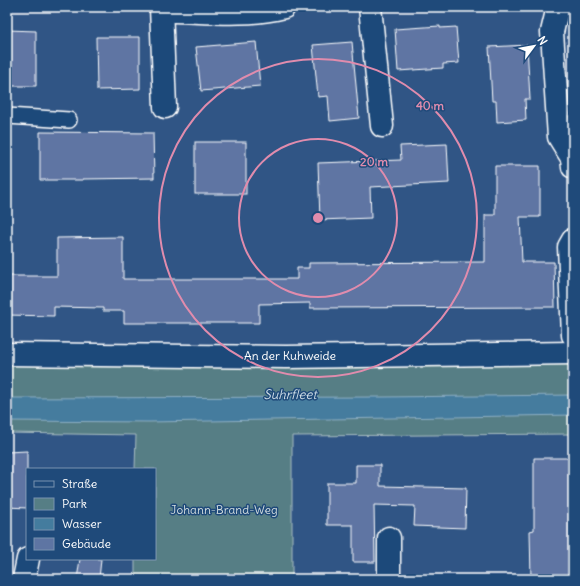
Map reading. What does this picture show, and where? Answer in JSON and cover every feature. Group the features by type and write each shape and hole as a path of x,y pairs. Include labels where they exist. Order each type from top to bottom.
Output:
{"street":[{"path":"161,7 165,107"},
{"path":"167,7 173,11 245,13 284,7"},
{"path":"370,7 382,126"},
{"path":"558,7 552,32 559,137 572,158 573,167"},
{"path":"573,240 569,247 573,335"},
{"name":"An der Kuhweide","path":"7,354 286,357 573,353"},
{"path":"388,538 389,579"},
{"path":"24,579 28,560"}],"lane":[{"path":"7,116 69,120"}],"green space":[{"name":"Johann-Brand-Weg","path":"573,363 573,434 292,436 292,579 135,579 135,560 156,560 156,468 135,468 136,435 7,433 7,364"}],"water":[{"path":"573,395 573,415 149,422 7,421 7,398"}],"building":[{"path":"440,26 440,28 456,27 459,63 443,64 443,68 398,71 395,29"},
{"path":"7,30 36,31 36,86 7,86"},
{"path":"96,37 140,37 140,89 97,90"},
{"path":"256,42 260,86 201,91 196,47"},
{"path":"352,42 359,118 330,121 328,96 318,97 313,45"},
{"path":"527,45 530,99 525,99 526,120 497,122 496,101 492,101 489,47"},
{"path":"40,132 153,133 154,178 40,180"},
{"path":"195,142 246,142 246,194 195,194"},
{"path":"447,144 449,183 370,187 371,218 320,220 318,163 401,160 400,146"},
{"path":"495,166 540,166 540,217 520,217 522,262 554,262 555,307 310,308 310,303 259,304 259,323 124,323 124,311 103,311 103,308 54,307 54,316 7,315 7,276 57,276 57,238 123,237 123,279 297,279 297,268 309,268 309,263 485,262 485,215 495,215"},
{"path":"27,451 26,508 7,507 7,452"},
{"path":"534,458 573,458 573,579 531,579 530,531 534,530"},
{"path":"356,465 380,465 380,486 466,488 465,528 414,526 415,506 374,505 375,562 353,562 353,525 327,525 327,483 356,483"},
{"path":"80,560 101,560 99,579 77,579"}],"water label":[{"name":"Suhrfleet","path":"290,394"}]}
